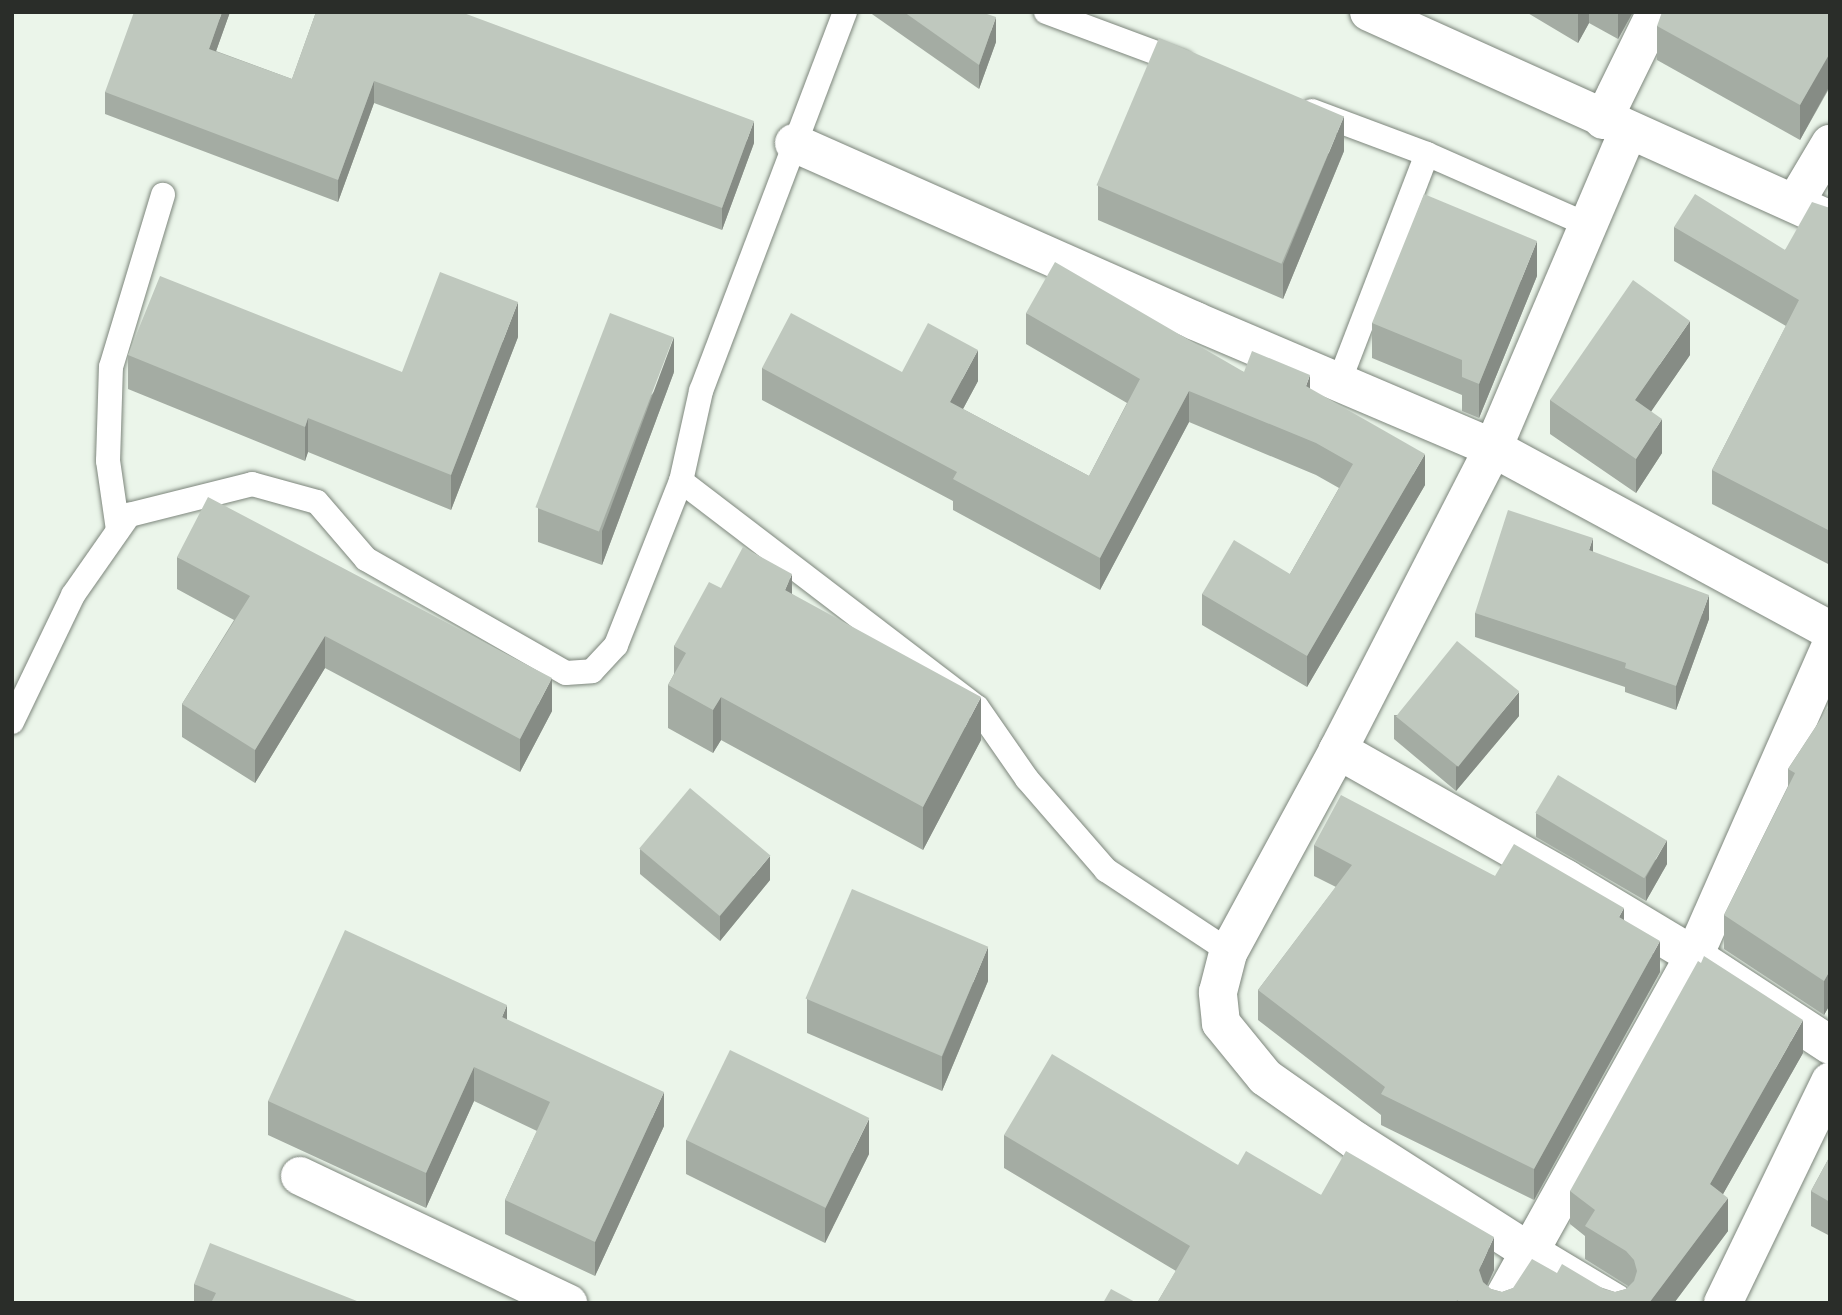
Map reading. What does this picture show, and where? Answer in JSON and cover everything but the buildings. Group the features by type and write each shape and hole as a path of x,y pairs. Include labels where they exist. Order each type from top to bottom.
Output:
{"street":[{"path":"1369,12 1830,220"},
{"path":"1615,1303 1356,1141 1265,1076 1221,1023 1218,992 1230,952 1338,750 1493,448 1588,225 1615,125 1656,12"},
{"path":"794,143 1493,448 1830,630"},
{"path":"1795,204 1830,144"},
{"path":"1501,1303 1694,956 1830,648"},
{"path":"1338,750 1566,879 1694,956 1830,1045"},
{"path":"1723,1303 1830,1082"},
{"path":"300,1176 568,1303"}],"lane":[{"path":"12,722 73,595 129,514 252,484 317,502 366,559 566,673 592,671 616,645 681,481 701,391 845,12"},
{"path":"1046,12 1211,74"},
{"path":"1287,102 1427,154 1588,225"},
{"path":"1339,382 1427,154"},
{"path":"118,530 108,461 111,367 163,195"},
{"path":"681,481 977,707 1027,779 1106,870 1230,952"}]}
